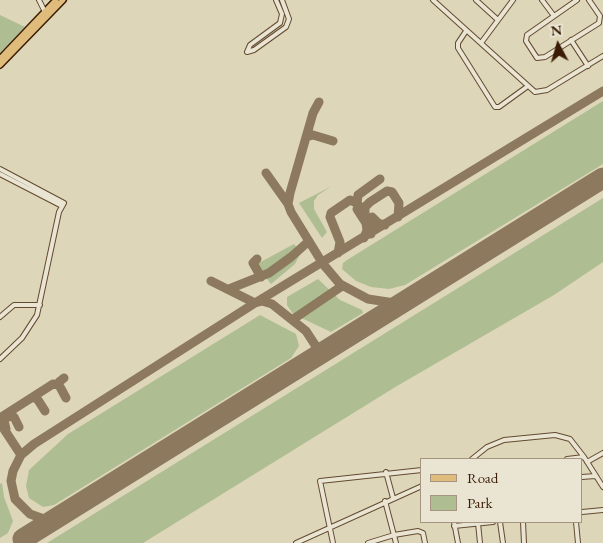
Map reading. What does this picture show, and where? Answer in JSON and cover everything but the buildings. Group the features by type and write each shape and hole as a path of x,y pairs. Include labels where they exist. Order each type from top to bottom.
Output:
{"main road":[{"path":"0,59 56,0"},
{"path":"0,65 63,0"}],"street":[{"path":"39,0 45,12"},
{"path":"276,0 282,3 289,19 286,27 254,50 247,52 250,44 280,23 282,3"},
{"path":"433,0 535,92 543,92 603,56"},
{"path":"476,0 498,20"},
{"path":"482,43 513,0"},
{"path":"542,0 554,16"},
{"path":"577,0 527,35 526,41 535,56 542,58 600,21 600,16 589,0"},
{"path":"466,31 458,43 458,48 495,106 499,107 528,86"},
{"path":"571,40 588,66"},
{"path":"0,169 63,205"},
{"path":"0,174 63,205"},
{"path":"0,359 18,343 29,328 40,305 63,205"},
{"path":"0,316 14,305 40,305"},
{"path":"473,458 487,447 504,440 555,435 570,439 603,486"},
{"path":"585,460 603,453"},
{"path":"333,543 320,481 386,472 420,470"},
{"path":"386,472 393,498"},
{"path":"583,477 596,476"},
{"path":"296,543 306,541 385,501 420,487"},
{"path":"385,501 396,543"},
{"path":"583,512 603,510"},
{"path":"458,543 454,524 479,523 480,543"},
{"path":"500,523 502,543"},
{"path":"523,523 524,543"},
{"path":"576,523 578,543"},
{"path":"368,543 394,535 418,531 423,534 425,543"}],"green space":[{"path":"0,15 25,27 0,53"},
{"path":"603,101 603,164 405,285 389,289 371,287 356,281 342,269 343,263 347,260"},
{"path":"332,186 318,195 314,201 314,209 327,232 322,238 299,203"},
{"path":"603,198 603,262 554,295 397,386 143,543 47,543"},
{"path":"294,244 299,250 295,255 265,276 257,264"},
{"path":"300,254 295,264 271,284 267,279"},
{"path":"318,279 340,300 362,310 363,313 331,332 293,314 287,305 287,297"},
{"path":"260,315 296,334 299,346 291,358 54,505 43,507 29,498 26,486 29,470 68,434"},
{"path":"2,483 4,497 13,521 8,533 0,538 0,484"}],"taxiway":[{"path":"60,516 44,519 30,514 15,499 11,481 13,471 21,455 34,444 255,303 603,91"},
{"path":"319,102 313,113 290,193 288,204 291,212 323,264 340,284 368,299 401,304"},
{"path":"306,137 313,135 333,141"},
{"path":"266,173 288,204"},
{"path":"357,203 358,195 380,179"},
{"path":"338,253 340,242 330,217 331,213 350,200 357,203 365,213 365,207 370,202 387,191 392,192 399,203 398,217"},
{"path":"357,209 366,223 367,230 364,238"},
{"path":"371,234 374,225 372,217 378,223 385,225"},
{"path":"229,289 269,273 309,241"},
{"path":"257,259 253,263 261,277"},
{"path":"211,281 255,303 262,301 272,304 306,331 321,354"},
{"path":"292,320 342,286"},
{"path":"59,385 59,382 64,378"},
{"path":"6,429 3,416 53,384 59,385 66,398"},
{"path":"33,397 38,400 45,411"},
{"path":"3,416 14,417 19,427"},
{"path":"2,426 21,455"}],"runway":[{"path":"23,539 603,178"}]}
